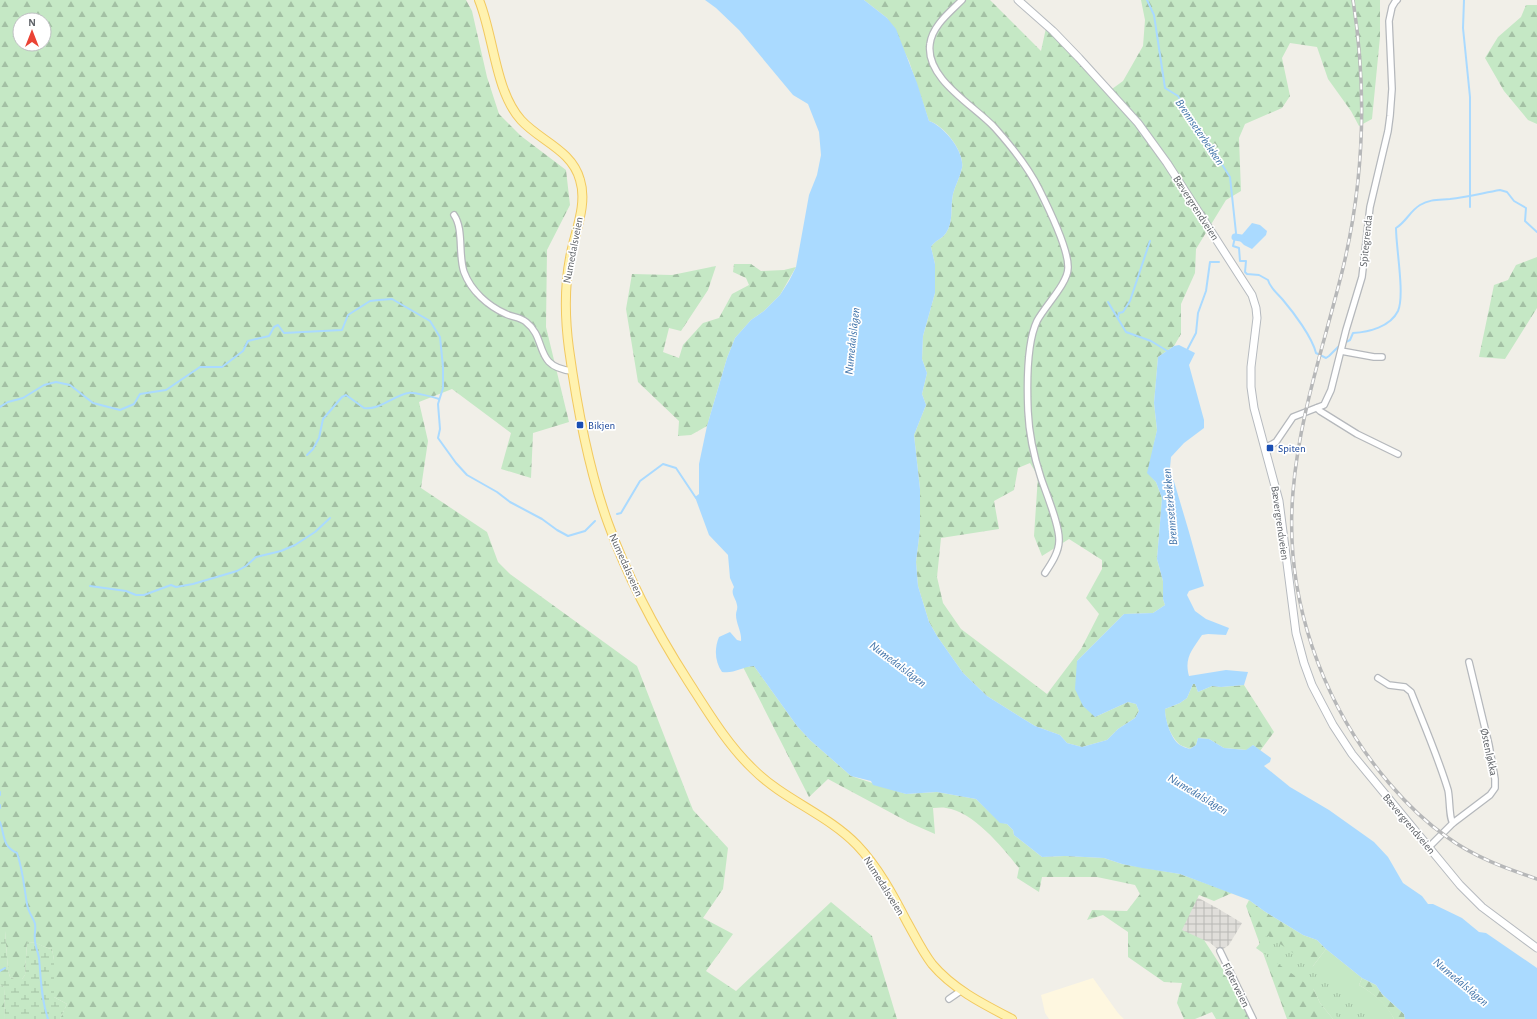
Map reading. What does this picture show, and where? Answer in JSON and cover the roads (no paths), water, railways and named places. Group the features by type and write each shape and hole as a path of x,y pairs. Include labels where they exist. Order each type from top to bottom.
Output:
{"main road":[{"name":"Numedalsveien","path":"479,0 489,31 502,84 510,104 526,126 565,156 574,166 581,182 582,196 569,259 565,294 567,331 572,371 587,445 608,522 620,555 640,597 684,674 726,738 755,771 776,789 847,836 864,854 892,896 924,953 943,975 982,1003 1012,1019"},
{"name":"Bævergrendveien","path":"1018,0 1079,58 1138,123 1164,159 1252,295 1257,318 1251,367 1251,387 1254,408 1279,501 1290,598 1296,633 1312,685 1333,725 1371,779 1460,885 1489,913 1537,948"}],"street":[{"path":"962,0 934,33 930,44 931,60 939,76 994,127 1026,168 1046,202 1065,250 1068,263 1068,273 1065,280 1043,311 1035,326 1029,353 1028,411 1032,440 1035,458 1060,539 1058,549 1045,573"},
{"name":"Spitegrenda","path":"1264,448 1276,442 1293,417 1324,405 1329,395 1362,277 1371,200 1388,131 1392,95 1390,22 1392,7 1397,0"},
{"path":"454,215 459,225 461,257 464,272 474,289 487,303 507,314 525,321 536,335 545,358 558,369 572,371"},
{"path":"1341,351 1382,357"},
{"path":"1317,408 1356,434 1398,454"},
{"name":"Østenløkka","path":"1428,847 1453,823 1490,795 1496,784 1489,745 1470,662"},
{"path":"1378,678 1389,685 1405,687 1411,692 1446,783 1449,796 1450,818 1453,823"},
{"name":"Fløterveien","path":"1220,951 1253,1019"},
{"path":"949,999 962,990"}],"water":[{"name":"Numedalslågen","path":"705,0 864,0 887,18 896,29 917,83 929,121 941,128 957,147 962,162 962,168 953,194 950,224 946,233 931,247 935,264 935,293 923,336 922,359 927,373 922,394 926,405 914,435 920,489 920,529 916,562 918,586 929,622 963,673 987,696 1035,726 1060,735 1067,743 1082,747 1107,740 1118,729 1135,718 1139,711 1136,704 1128,702 1095,717 1083,706 1075,689 1077,661 1124,614 1153,613 1165,605 1163,599 1163,581 1157,559 1162,498 1156,482 1147,473 1157,430 1154,403 1158,357 1174,346 1179,345 1195,353 1189,365 1204,420 1204,428 1184,443 1171,457 1170,468 1204,586 1189,591 1187,595 1195,611 1206,619 1229,628 1226,635 1202,635 1188,659 1188,670 1189,676 1226,670 1248,672 1244,685 1221,687 1212,686 1198,692 1195,684 1193,684 1187,698 1180,703 1165,709 1167,724 1171,734 1180,745 1190,749 1196,745 1198,738 1209,739 1224,748 1246,750 1253,745 1271,758 1270,762 1264,766 1290,787 1329,810 1374,842 1388,857 1403,883 1422,896 1428,904 1433,904 1462,918 1479,932 1486,933 1537,968 1537,1019 1405,1019 1404,1014 1382,994 1376,985 1362,978 1317,940 1303,935 1249,900 1180,874 1122,864 1104,858 1065,856 1042,857 1014,835 1013,830 1007,824 1000,823 976,799 937,792 906,794 873,785 871,781 851,776 810,740 797,726 754,666 730,672 722,672 716,655 716,646 719,637 730,632 737,640 741,641 741,638 736,618 737,606 733,594 734,587 730,578 728,555 709,535 695,497 699,494 699,464 707,426 727,358 735,338 751,320 764,311 780,295 796,267 809,195 817,175 821,155 819,132 808,104 793,95 739,30 716,8"},
{"path":"1252,223 1260,225 1267,231 1266,235 1252,249 1240,241 1241,236"}],"waterway":[{"name":"Brennseterbekken","path":"1147,0 1154,15 1165,88 1178,96 1230,177 1236,233 1233,246 1239,248 1240,261 1246,261 1245,272 1247,274 1259,275 1268,280 1272,288 1302,325 1311,340 1316,353 1326,358 1340,345"},
{"path":"1464,0 1463,28 1470,97 1470,207"},
{"path":"1344,343 1350,340 1353,333 1372,330 1384,325 1390,321 1398,311 1401,294 1396,228 1403,223 1413,210 1420,205 1431,201 1500,190 1507,192 1514,201 1526,208 1525,221 1537,232"},
{"name":"Brennseterbekken","path":"1235,237 1241,238"},
{"path":"1118,317 1119,313 1123,312 1130,301 1150,241"},
{"name":"Brennseterbekken","path":"1186,352 1196,333 1198,313 1206,291 1210,262 1219,262"},
{"path":"0,407 8,402 23,398 44,385 56,382 70,385 93,403 120,410 134,404 140,394 166,390 200,367 222,367 243,351 248,341 269,336 274,327 278,325 284,333 342,330 348,315 370,301 392,299 430,321 440,337 443,367 443,388 438,404 440,429 438,438 456,463 467,475 568,536 585,531 595,521"},
{"path":"1108,302 1126,332 1151,341 1169,352"},
{"path":"307,455 313,449 319,438 323,419 342,397 346,395 364,408 381,405 408,393 439,399"},
{"path":"617,514 621,513 640,481 663,464 676,468 696,498"},
{"path":"90,586 126,591 136,595 144,595 171,585 176,587 193,584 237,571 246,566 256,557 281,551 295,545 315,532 330,518"},
{"path":"0,822 6,844 17,853 28,907 35,924 35,942 39,958 43,996 48,1019"},
{"path":"0,971 5,968"}],"railway":[{"path":"1353,0 1362,101 1359,168 1350,235 1343,268 1307,407 1296,463 1293,492 1292,531 1295,570 1301,609 1312,646 1326,683 1344,718 1365,752 1395,790 1423,819 1457,844 1490,861 1537,879"}],"place":[{"name":"Bikjen","path":"580,425"},
{"name":"Spiten","path":"1270,448"}]}
